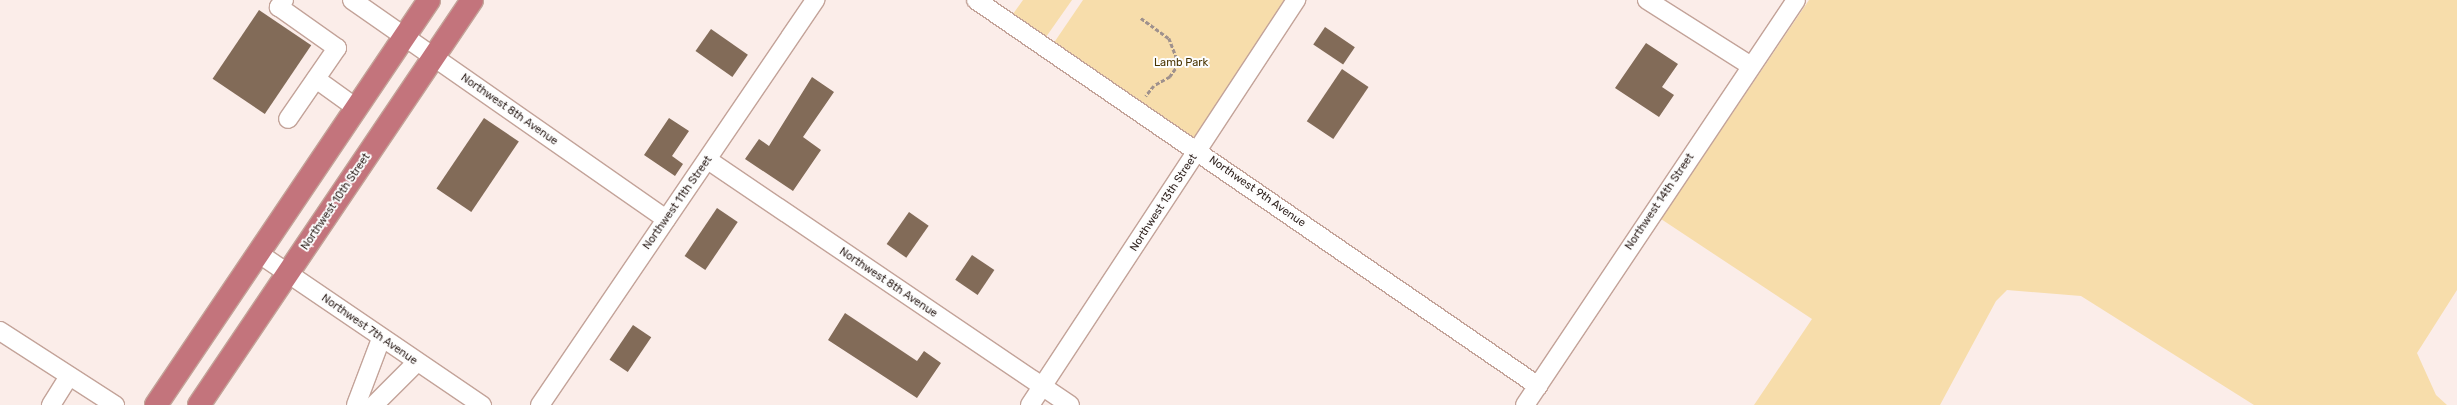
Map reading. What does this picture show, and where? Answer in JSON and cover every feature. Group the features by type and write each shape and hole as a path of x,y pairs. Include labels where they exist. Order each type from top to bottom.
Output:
{"highway":[{"path":"156,405 355,107 429,0"},
{"name":"Northwest 10th Street","path":"200,405 472,0"}],"street":[{"path":"284,0 279,7 337,48 288,119"},
{"name":"Northwest 8th Avenue","path":"352,0 666,219"},
{"name":"Northwest 11th Street","path":"540,405 666,219 708,160 815,0"},
{"name":"Northwest 9th Avenue","path":"976,0 1198,151 1538,386"},
{"name":"Northwest 13th Street","path":"1030,405 1296,0"},
{"path":"1647,0 1751,66"},
{"name":"Northwest 14th Street","path":"1525,405 1796,0"},
{"path":"316,79 355,107"},
{"name":"Northwest 8th Avenue","path":"708,160 1070,405"},
{"name":"Northwest 7th Avenue","path":"258,253 416,363 482,405"},
{"path":"0,331 114,405"},
{"path":"356,405 381,339"},
{"path":"374,405 416,363"},
{"path":"51,405 69,376"}],"path":[{"path":"1136,109 1154,86 1170,77 1179,64 1169,38 1141,18"}],"green space":[{"path":"1023,0 1072,0 1046,37 1013,14"},
{"name":"Lamb Park","path":"1083,0 1296,0 1198,151 1049,50"},
{"path":"1809,0 2457,0 2457,290 2417,353 2436,395 2447,405 2254,405 2081,296 2007,290 1996,301 1940,405 1754,405 1812,319 1661,219"}],"building":[{"path":"259,10 311,45 265,114 213,79"},
{"path":"1325,27 1355,47 1343,65 1313,44"},
{"path":"711,29 748,55 732,77 696,51"},
{"path":"1646,43 1678,64 1662,87 1674,95 1659,117 1615,88"},
{"path":"1342,69 1369,87 1333,139 1307,121"},
{"path":"812,77 834,92 803,137 821,150 793,191 745,159 759,139 769,146"},
{"path":"484,118 519,141 471,212 436,188"},
{"path":"669,118 689,131 672,156 683,164 675,176 644,155"},
{"path":"717,208 738,222 705,270 685,256"},
{"path":"909,212 929,226 906,258 887,244"},
{"path":"972,255 994,270 978,295 955,280"},
{"path":"845,313 917,361 924,351 941,363 917,398 828,340"},
{"path":"633,325 651,337 628,372 610,360"}]}
